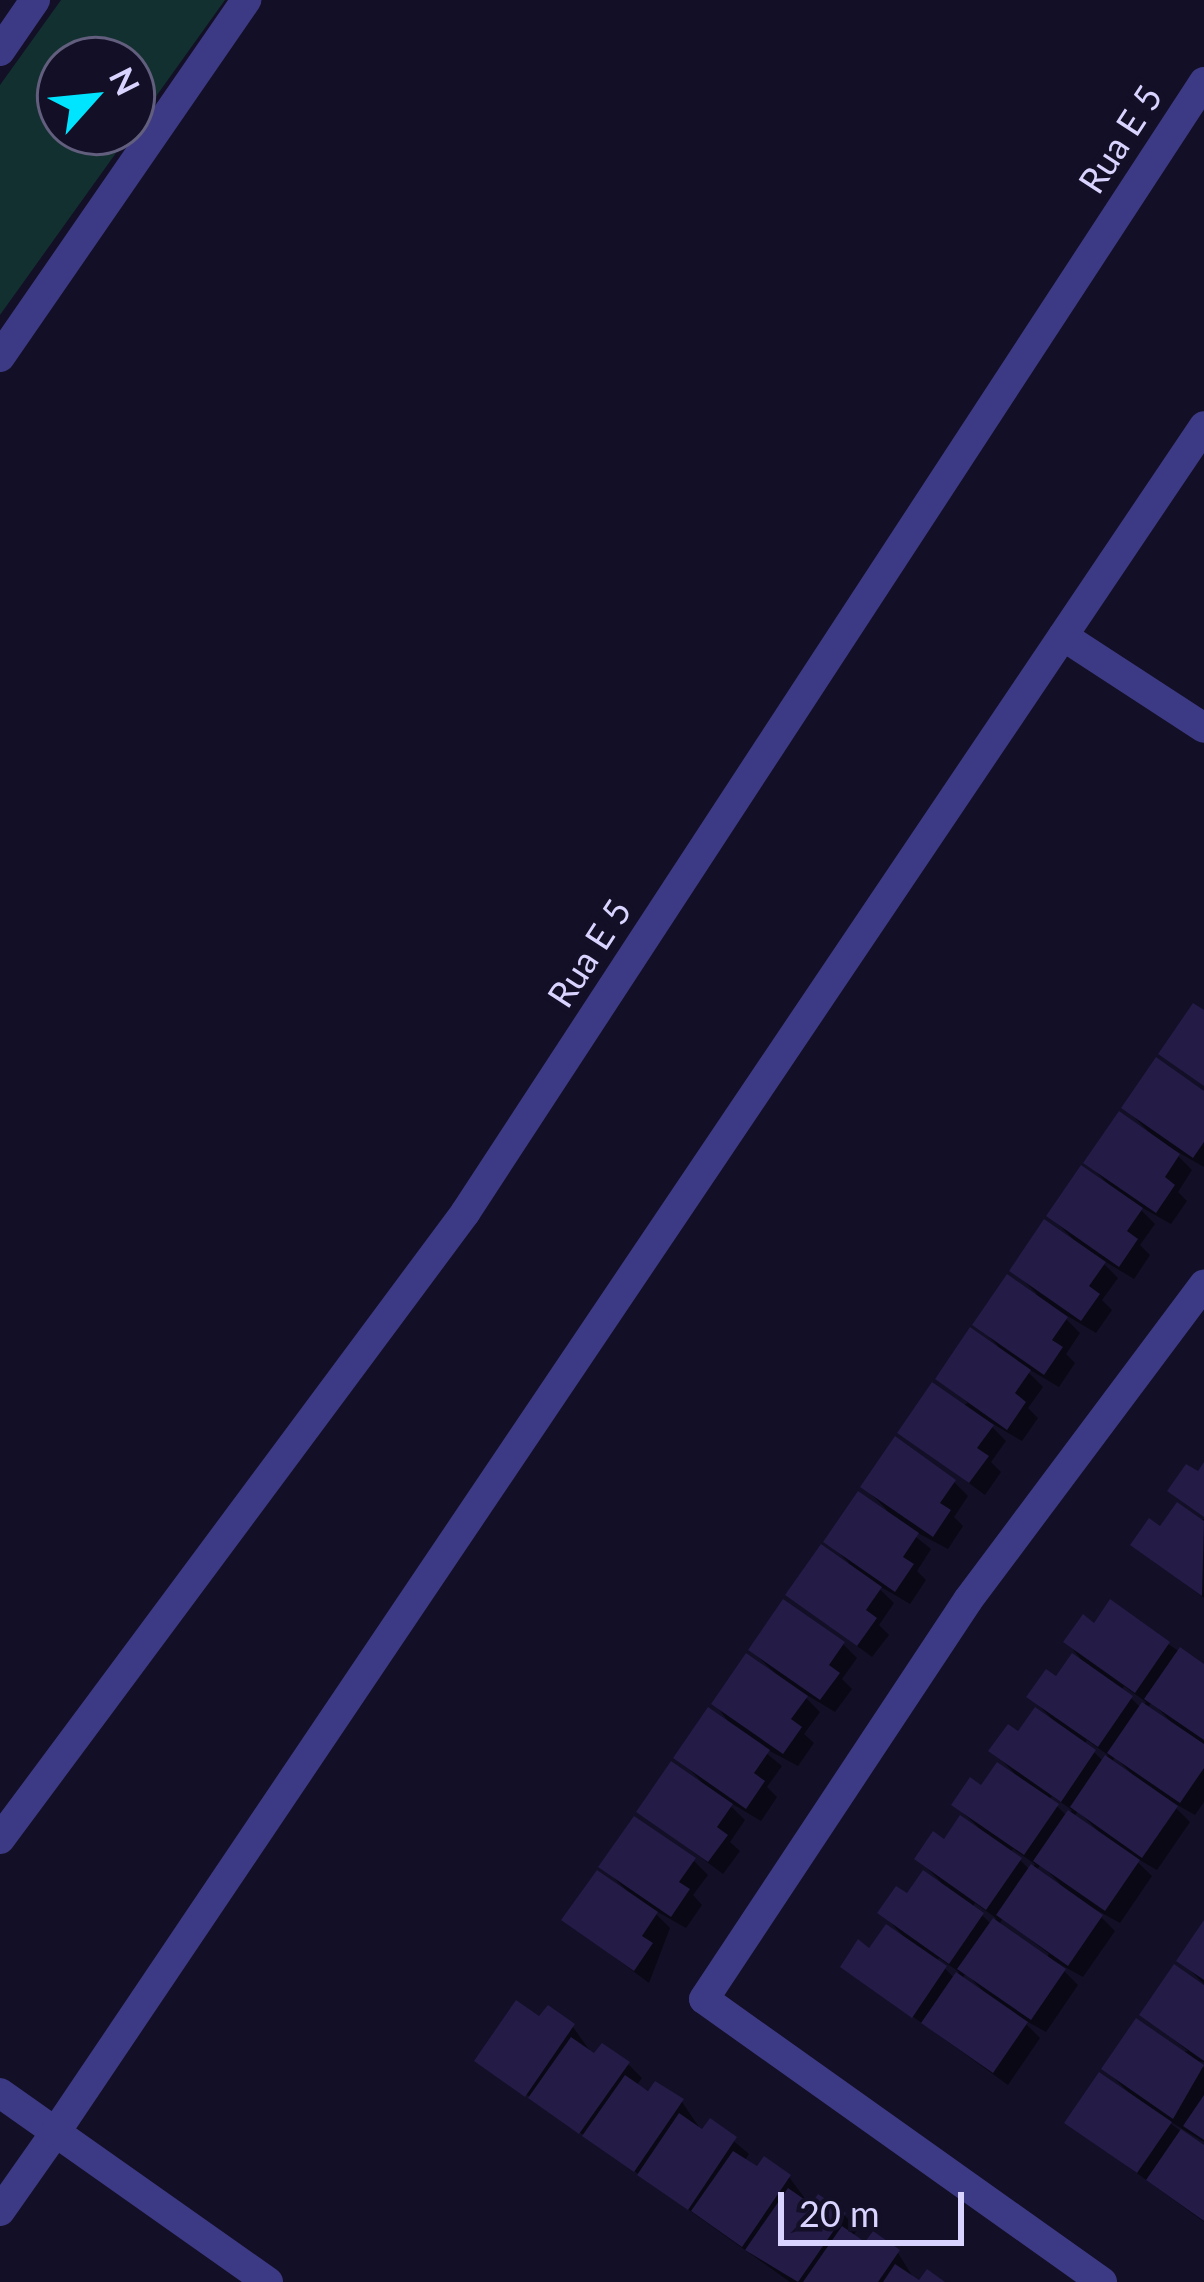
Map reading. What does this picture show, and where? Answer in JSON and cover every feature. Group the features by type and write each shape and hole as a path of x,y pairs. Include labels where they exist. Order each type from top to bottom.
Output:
{"street":[{"path":"0,51 35,0"},
{"path":"0,357 246,0"},
{"name":"Rua E 5","path":"0,1839 465,1213 1204,82"},
{"path":"0,2211 1204,425"},
{"path":"1063,636 1204,728"},
{"path":"1102,2282 704,1999 968,1600 1204,1285"},
{"path":"0,2093 268,2282"}],"green space":[{"path":"61,0 225,0 156,96 156,36 36,36 36,156 114,156 0,315 0,85"}],"building":[{"path":"1193,1003 1204,1010 1204,1086 1158,1054"},
{"path":"1156,1057 1204,1091 1204,1142 1193,1158 1121,1108"},
{"path":"1119,1111 1180,1154 1165,1177 1175,1185 1156,1213 1083,1163"},
{"path":"1081,1165 1143,1208 1127,1231 1138,1239 1119,1267 1046,1216"},
{"path":"1044,1219 1106,1262 1089,1286 1100,1294 1081,1321 1009,1271"},
{"path":"1007,1274 1068,1317 1052,1340 1063,1347 1044,1375 972,1325"},
{"path":"970,1327 1031,1370 1015,1393 1026,1402 1007,1430 935,1379"},
{"path":"932,1382 994,1425 977,1448 989,1456 969,1483 897,1433"},
{"path":"895,1436 956,1480 940,1503 951,1510 933,1537 860,1487"},
{"path":"1204,1462 1204,1517 1167,1491 1186,1464 1198,1471"},
{"path":"858,1491 919,1533 903,1557 914,1564 895,1592 823,1542"},
{"path":"1177,1502 1204,1521 1202,1596 1130,1545 1149,1518 1160,1526"},
{"path":"821,1544 882,1587 866,1610 877,1618 857,1646 785,1595"},
{"path":"783,1599 845,1642 829,1665 840,1673 820,1700 748,1650"},
{"path":"1110,1599 1170,1642 1135,1693 1063,1642 1083,1614 1094,1623"},
{"path":"1180,1647 1204,1664 1204,1740 1144,1699"},
{"path":"746,1653 808,1696 791,1719 802,1727 783,1754 711,1704"},
{"path":"1072,1653 1133,1696 1098,1747 1026,1697 1046,1669 1056,1676"},
{"path":"1142,1702 1204,1744 1204,1768 1180,1803 1107,1753"},
{"path":"708,1707 770,1750 754,1773 765,1781 746,1809 673,1758"},
{"path":"1035,1707 1096,1750 1061,1802 988,1751 1008,1724 1018,1731"},
{"path":"1105,1755 1178,1806 1142,1858 1070,1807"},
{"path":"671,1761 733,1804 717,1827 728,1835 708,1862 636,1812"},
{"path":"997,1762 1059,1804 1024,1855 951,1805 970,1777 981,1785"},
{"path":"1068,1810 1140,1860 1105,1911 1033,1861"},
{"path":"960,1815 1022,1858 986,1910 914,1859 933,1831 944,1839"},
{"path":"634,1816 696,1858 679,1882 690,1889 671,1917 598,1867"},
{"path":"1031,1864 1103,1915 1068,1966 996,1915"},
{"path":"597,1870 658,1912 642,1936 653,1943 634,1971 561,1920"},
{"path":"923,1870 984,1913 949,1964 877,1913 896,1886 907,1893"},
{"path":"993,1918 1066,1969 1031,2020 957,1969"},
{"path":"1204,1920 1204,1980 1176,1961"},
{"path":"886,1924 947,1966 912,2018 840,1967 858,1939 869,1948"},
{"path":"1174,1964 1204,1985 1204,2061 1139,2015"},
{"path":"956,1972 1028,2022 993,2073 921,2023"},
{"path":"516,2000 539,2016 548,2005 575,2024 525,2097 474,2061"},
{"path":"1136,2018 1204,2065 1173,2119 1101,2069"},
{"path":"571,2037 594,2053 602,2043 630,2062 579,2134 528,2098"},
{"path":"1099,2072 1172,2122 1137,2173 1064,2123"},
{"path":"625,2075 648,2091 655,2081 684,2099 634,2172 582,2136"},
{"path":"1204,2095 1204,2140 1183,2126"},
{"path":"679,2113 702,2129 710,2118 737,2137 688,2210 637,2175"},
{"path":"1181,2129 1204,2145 1204,2221 1146,2180"},
{"path":"733,2151 757,2166 764,2156 791,2175 742,2247 691,2211"},
{"path":"788,2188 811,2204 818,2194 846,2213 798,2282 745,2250"},
{"path":"842,2226 865,2242 873,2231 900,2250 878,2282 803,2282"},
{"path":"895,2264 919,2280 927,2269 945,2282 883,2282"}]}
